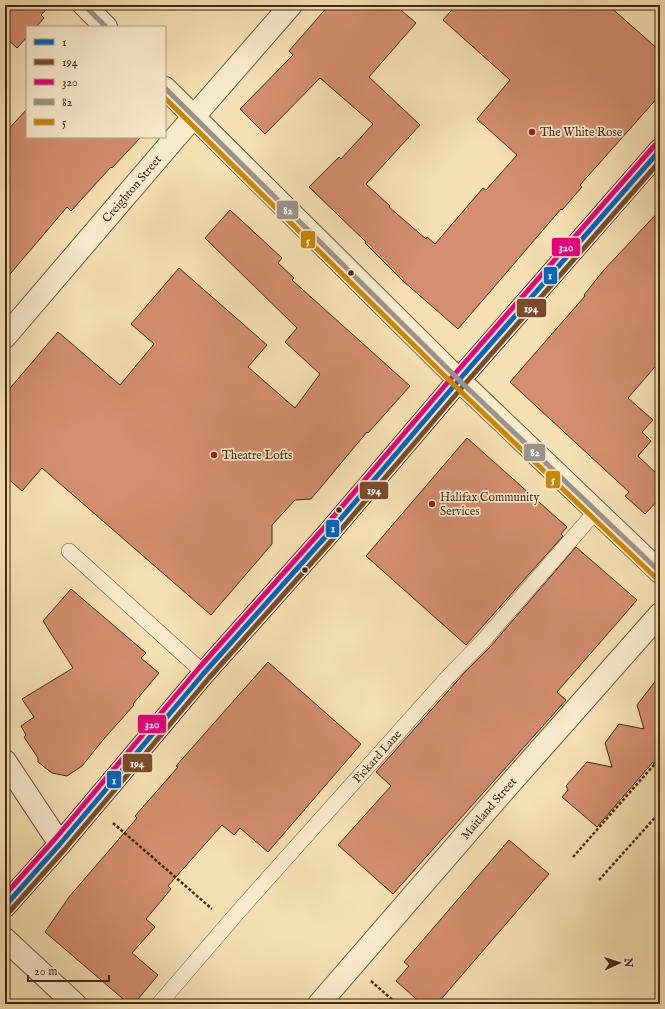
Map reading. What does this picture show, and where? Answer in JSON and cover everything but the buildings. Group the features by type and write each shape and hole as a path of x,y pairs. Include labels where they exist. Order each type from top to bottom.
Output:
{"street":[{"path":"84,5 105,26"},
{"name":"Creighton Street","path":"5,337 292,5"},
{"path":"166,89 459,380 660,572"},
{"path":"5,906 60,844 204,673 327,535 459,380 660,150"},
{"name":"Maitland Street","path":"319,1004 500,795 660,614"},
{"path":"5,762 60,844"},
{"path":"5,940 75,1004"}],"lane":[{"name":"Pickard Lane","path":"159,1004 447,678 483,641 596,511"},
{"path":"69,551 204,673"}],"path":[{"path":"573,857 660,758"},
{"path":"600,880 660,812"},
{"path":"113,823 229,923"},
{"path":"352,965 397,1004"},
{"path":"494,1004 497,1000"}],"transit line":[{"name":"82","path":"84,5 105,26"},
{"name":"82","path":"166,89 459,380 660,572"},
{"name":"5","path":"166,99 454,385 655,577"},
{"name":"320","path":"5,895 55,839 199,668 322,530 454,375 655,145"},
{"name":"1","path":"5,906 60,844 204,673 327,535 459,380 660,150"},
{"name":"194","path":"10,911 65,849 209,678 332,540 464,385 660,161"}],"place":[{"name":"The White Rose","path":"532,132"},
{"name":"Theatre Lofts","path":"214,455"},
{"name":"Halifax Community Services","path":"432,504"}]}
